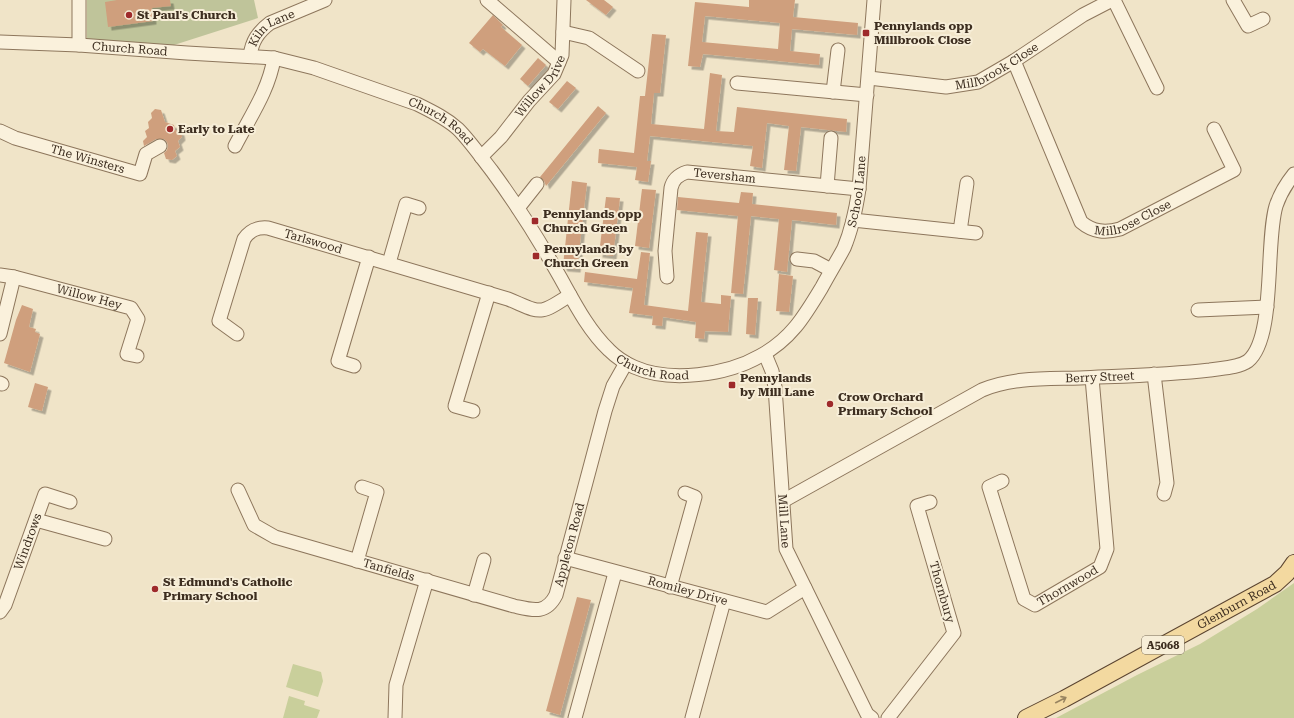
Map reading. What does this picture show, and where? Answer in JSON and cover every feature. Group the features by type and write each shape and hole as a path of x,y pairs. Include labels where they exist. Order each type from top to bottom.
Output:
{"main road":[{"name":"Glenburn Road","path":"1026,718 1064,699 1275,584 1287,574 1294,563"}],"street":[{"path":"79,0 79,45"},
{"name":"Kiln Lane","path":"250,56 253,42 262,29 270,23 325,0"},
{"path":"487,0 559,62"},
{"name":"Willow Drive","path":"481,157 513,124 529,101 554,74 562,55 564,0"},
{"name":"School Lane","path":"765,354 786,339 798,325 832,270 844,247 853,220 859,189 874,0"},
{"name":"Millbrook Close","path":"868,78 946,87 978,82 1014,61 1083,15 1113,0 1157,88"},
{"path":"1233,0 1248,26 1263,19"},
{"path":"563,32 589,38 638,72"},
{"name":"Church Road","path":"0,42 79,45 274,58 321,71 404,100 433,112 446,119 458,129 481,157 518,208 586,322 608,349 626,363 645,371 672,375 702,374 728,369 765,354"},
{"path":"833,92 838,50"},
{"path":"235,146 267,84 274,58"},
{"name":"Millrose Close","path":"1014,61 1081,222 1087,227 1096,231 1111,231 1120,229 1234,170 1214,129"},
{"path":"737,83 867,95"},
{"name":"The Winsters","path":"0,131 15,138 140,174 146,154 160,146"},
{"path":"827,186 831,138"},
{"name":"Teversham","path":"667,277 665,251 671,188 675,179 682,174 687,172 859,189"},
{"name":"Berry Street","path":"783,501 969,397 994,385 1017,380 1092,378 1197,371 1230,367 1248,361 1261,341 1264,329 1267,307 1270,242 1276,205 1283,189 1294,174"},
{"path":"960,231 967,183"},
{"path":"518,208 537,184"},
{"path":"389,263 406,204 419,208"},
{"path":"853,220 976,233"},
{"name":"Tarlswood","path":"237,334 219,321 241,245 244,239 252,231 262,227 489,293 508,299 535,311 550,308 570,295"},
{"path":"354,366 338,361 369,257"},
{"path":"797,259 814,261 832,270"},
{"name":"Willow Hey","path":"0,275 14,276 131,308 138,319 127,354 137,356"},
{"path":"0,334 14,276"},
{"path":"472,411 455,406 489,293"},
{"path":"1198,310 1212,316 1267,307"},
{"name":"Mill Lane","path":"765,354 772,371 775,387 786,549 867,714 872,718"},
{"name":"Appleton Road","path":"427,580 474,595 531,610 543,609 553,601 556,595 605,411 613,386 626,363"},
{"path":"1154,374 1167,483 1164,494"},
{"name":"Thornwood","path":"1002,481 989,488 1024,599 1035,605 1100,567 1107,550 1092,378"},
{"path":"357,561 377,492 362,487"},
{"name":"Tanfields","path":"238,490 254,526 275,537 427,580 396,685 395,718"},
{"path":"670,587 695,498 685,493"},
{"name":"Windrows","path":"0,612 5,605 45,494 70,502"},
{"name":"Thornbury","path":"888,718 954,633 917,506 930,502"},
{"path":"36,520 105,539"},
{"name":"Romiley Drive","path":"565,558 615,573 767,612 805,588"},
{"path":"474,595 484,560"},
{"path":"575,718 615,573"},
{"path":"692,718 724,601"}],"green space":[{"path":"87,0 254,0 258,18 174,45 87,43"},
{"path":"1294,583 1294,718 1056,718 1137,675 1200,644 1257,609"},
{"path":"293,664 321,672 323,681 318,697 286,687"},
{"path":"289,696 305,701 304,705 320,710 317,718 283,718"}],"building":[{"name":"St Paul's Church","path":"117,0 170,0 171,6 152,8 153,21 108,27 105,2"},
{"path":"586,0 604,0 613,7 606,15"},
{"path":"749,0 795,0 793,17 858,23 857,35 792,29 790,51 820,54 819,65 703,54 700,67 688,66 695,2 749,7","holes":["705,16 780,23 778,49 702,42"]},
{"path":"493,15 503,25 501,27 522,45 505,66 483,49 480,52 469,43"},
{"path":"652,34 666,35 660,93 654,93 651,124 704,129 710,73 722,75 716,131 734,132 737,107 847,119 846,132 801,127 796,171 784,170 789,126 767,123 762,168 750,166 753,146 650,136 647,161 651,161 648,182 635,180 637,167 598,163 599,149 634,153 640,96 645,96"},
{"path":"538,58 546,65 528,86 520,79"},
{"path":"567,81 576,88 558,109 549,102"},
{"path":"598,106 606,113 546,186 540,177"},
{"path":"155,109 161,110 165,122 174,125 175,130 181,132 182,137 178,141 180,147 175,151 177,156 172,160 166,159 164,153 168,146 164,139 156,139 144,146 143,141 147,137 145,131 149,128 148,122 152,118 151,113"},
{"path":"572,181 587,183 577,269 564,268 563,266"},
{"path":"642,189 656,190 649,248 635,246"},
{"path":"741,192 753,193 752,204 837,213 836,225 792,220 787,272 774,270 779,219 751,216 743,294 731,293 738,216 677,210 678,197 739,203"},
{"path":"606,197 620,198 613,256 599,254"},
{"path":"696,232 708,233 701,302 721,304 721,295 731,296 728,332 705,331 704,339 695,338 696,322 663,317 662,326 652,325 653,316 629,313 633,288 584,282 585,272 637,279 641,252 650,253 644,305 688,311"},
{"path":"779,274 793,276 789,312 776,311"},
{"path":"748,298 758,298 755,335 746,334"},
{"path":"22,305 33,309 29,327 36,329 35,332 40,334 30,372 4,363 16,320"},
{"path":"35,383 48,387 42,411 28,407"},
{"path":"577,597 591,600 560,715 546,711"}],"place":[{"name":"St Paul's Church","path":"129,15"},
{"name":"Pennylands opp Millbrook Close","path":"866,33"},
{"name":"Early to Late","path":"170,129"},
{"name":"Pennylands opp Church Green","path":"535,221"},
{"name":"Pennylands by Church Green","path":"536,256"},
{"name":"Pennylands by Mill Lane","path":"732,385"},
{"name":"Crow Orchard Primary School","path":"830,404"},
{"name":"St Edmund's Catholic Primary School","path":"155,589"}]}
